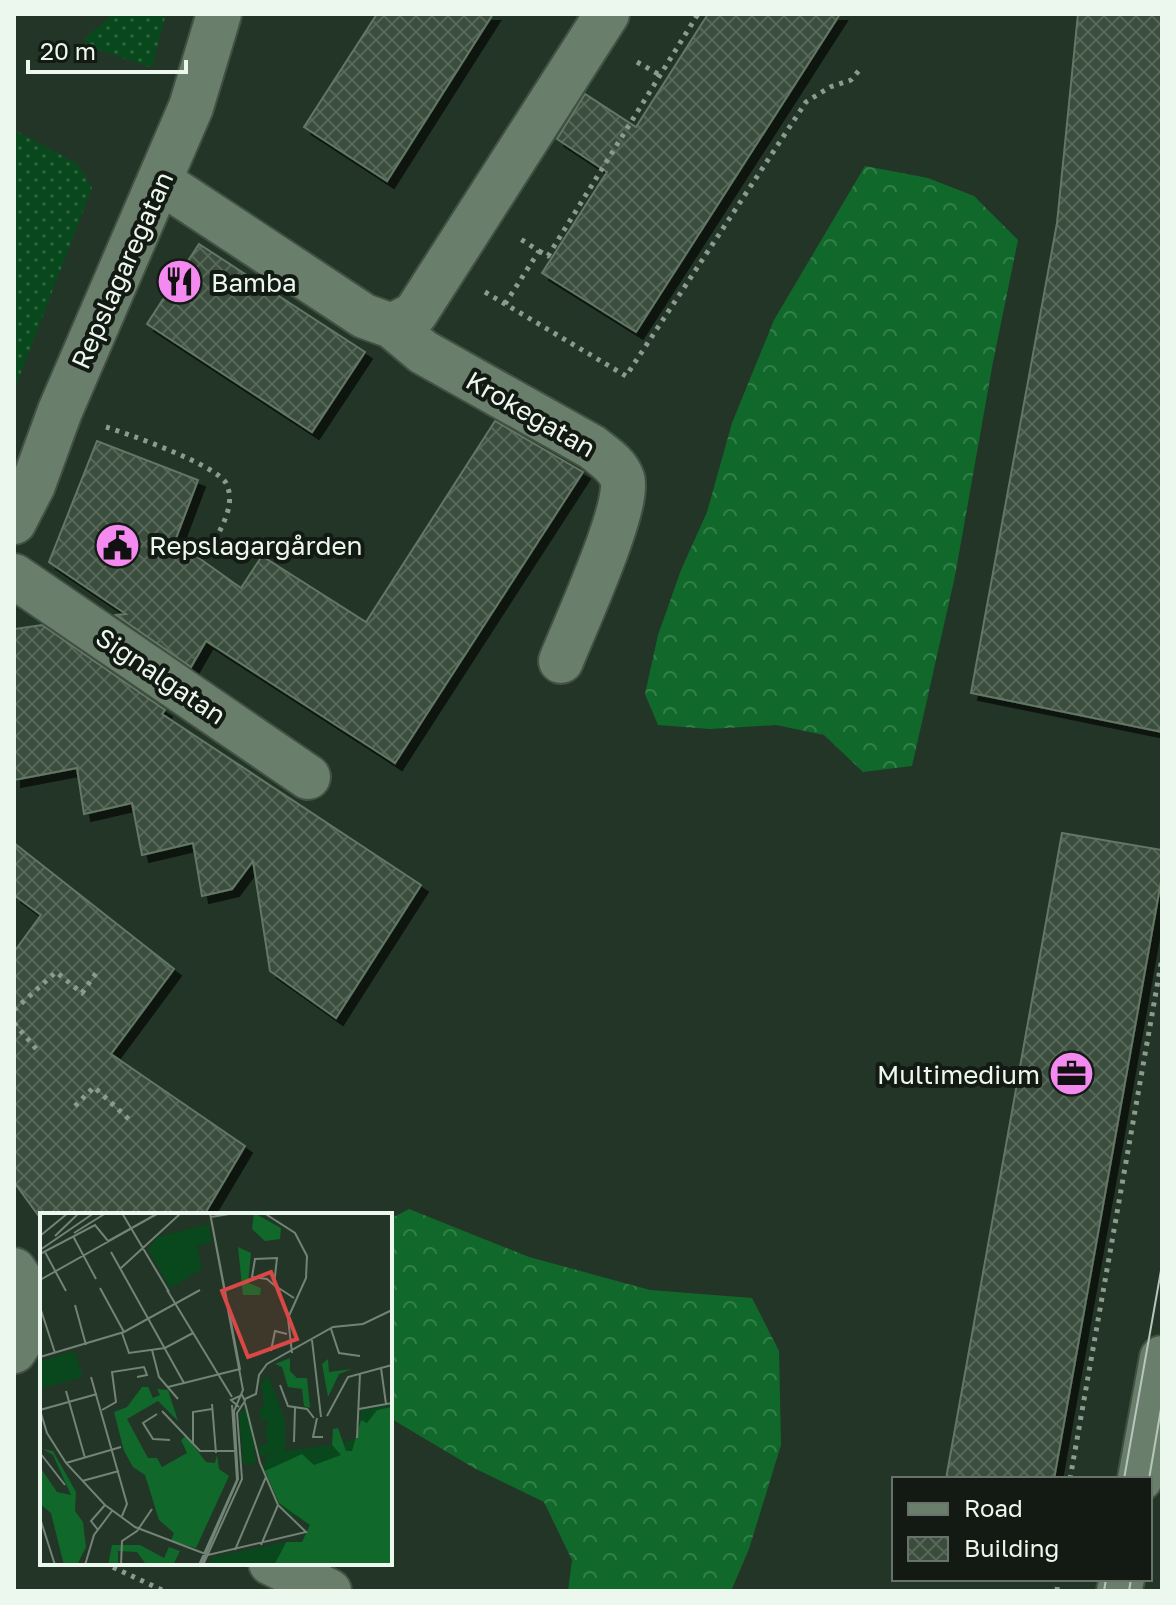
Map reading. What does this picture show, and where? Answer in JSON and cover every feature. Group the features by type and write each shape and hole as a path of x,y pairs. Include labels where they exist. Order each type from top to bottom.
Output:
{"street":[{"name":"Repslagaregatan","path":"14,522 33,485 60,411 161,182 191,107 219,14"},
{"path":"392,326 415,314 607,14"},
{"name":"Krokegatan","path":"161,182 364,316 392,326 423,352 592,447 613,463 624,480 623,500 561,661"},
{"name":"Signalgatan","path":"14,576 308,777"},
{"path":"14,1270 40,1307"},
{"path":"14,1351 40,1313"},
{"path":"1140,1477 1162,1358"},
{"path":"275,1565 329,1591"}],"path":[{"path":"539,251 548,256 698,14"},
{"path":"446,268 626,376 806,102 830,87 851,80 862,67"},
{"path":"60,411 137,437 209,469 225,481 229,495 228,513 211,548"},
{"path":"1070,1477 1162,958"},
{"path":"14,1010 56,972 82,993 99,969"},
{"path":"14,1023 38,1051"},
{"path":"75,1106 94,1087 133,1123"},
{"path":"108,1565 164,1591"}],"green space":[{"path":"113,14 166,14 153,64 149,67 93,48 84,39"},
{"path":"14,130 78,164 92,188 14,391"},
{"path":"865,166 928,178 974,196 1018,240 955,576 912,766 863,772 824,735 776,725 710,729 658,725 645,694 658,635 681,570 707,512 732,423 774,320"},
{"path":"409,1209 529,1257 650,1290 752,1298 779,1351 781,1445 749,1549 731,1591 568,1591 572,1560 544,1502 474,1468 392,1419 392,1218"}],"building":[{"path":"377,14 493,14 387,181 304,127"},
{"path":"708,14 840,14 636,332 542,273 607,172 557,139 585,94 636,127"},
{"path":"1078,14 1162,14 1162,732 971,693 1057,223"},
{"path":"199,244 365,352 312,432 147,324"},
{"path":"495,421 583,472 395,763 206,641 191,667 116,615 126,614 49,562 97,441 198,480 175,541 241,588 262,556 366,622"},
{"path":"42,625 165,710 162,714 421,885 336,1018 270,971 253,861 232,889 202,896 193,843 142,855 132,803 84,814 77,768 14,780 14,629"},
{"path":"1062,833 1162,850 1162,876 1054,1477 946,1477"},
{"path":"14,843 174,969 111,1054 245,1146 205,1213 38,1215 14,1182 14,952 41,915 14,895"}],"tram line":[{"path":"1124,1477 1162,1265"},
{"path":"1149,1477 1162,1403"},
{"path":"1104,1591 1106,1581"},
{"path":"1129,1591 1131,1581"}],"place":[{"name":"Bamba","path":"180,282"},
{"name":"Repslagargården","path":"118,545"},
{"name":"Multimedium","path":"1071,1074"}]}
